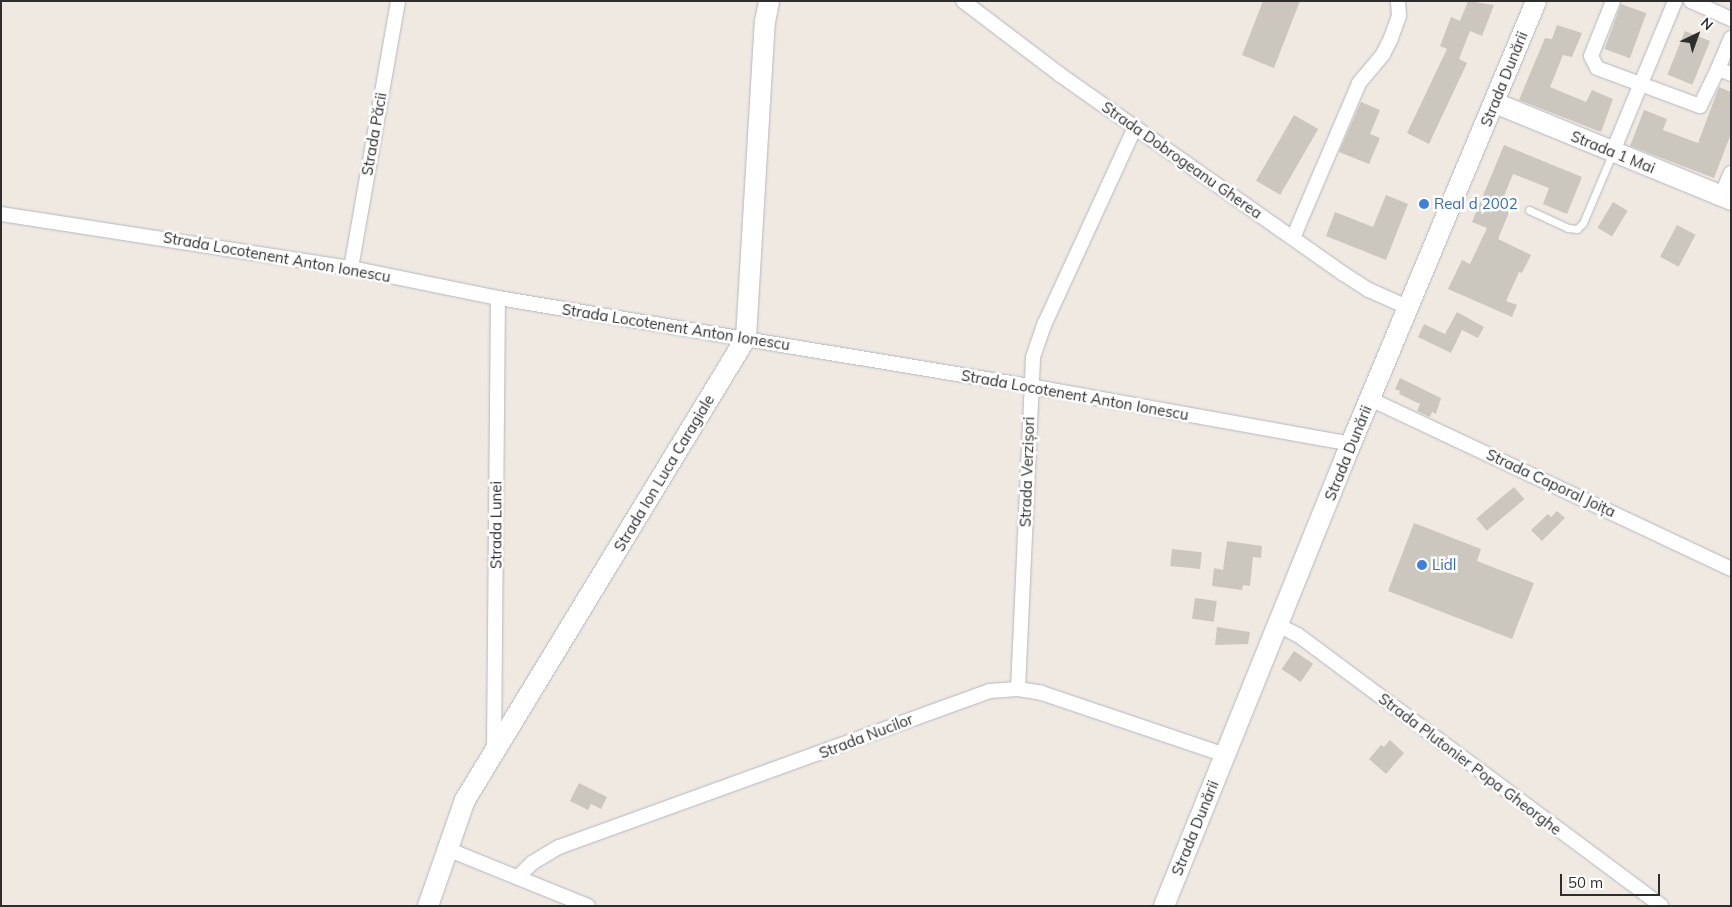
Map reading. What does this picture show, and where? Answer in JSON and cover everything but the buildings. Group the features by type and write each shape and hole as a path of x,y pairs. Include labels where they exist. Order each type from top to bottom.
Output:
{"street":[{"name":"Strada Păcii","path":"351,268 398,1"},
{"name":"Strada Ion Luca Caragiale","path":"428,906 466,800 746,338 765,22 769,1"},
{"name":"Strada Dobrogeanu Gherea","path":"963,1 1135,127 1368,290 1408,307"},
{"path":"1293,238 1359,83 1383,54 1391,38 1399,16 1398,1"},
{"name":"Strada Dunării","path":"1164,906 1350,444 1495,103 1536,1"},
{"path":"1613,1 1591,56 1592,62 1597,68 1700,106 1724,72 1731,38"},
{"path":"1613,152 1675,1"},
{"path":"1690,1 1731,19"},
{"name":"Strada 1 Mai","path":"1495,103 1726,198"},
{"name":"Strada Verzișori","path":"1018,689 1030,386 1033,357 1045,323 1135,127"},
{"path":"1726,198 1731,172"},
{"name":"Strada Locotenent Anton Ionescu","path":"1,214 351,268 498,298 1030,386 1350,444"},
{"name":"Strada Lunei","path":"494,753 498,298"},
{"name":"Strada Caporal Joița","path":"1370,399 1731,569"},
{"name":"Strada Plutonier Popa Gheorghe","path":"1278,625 1298,636 1661,906"},
{"name":"Strada Nucilor","path":"518,877 532,863 559,847 791,764 958,700 989,691 1018,689 1052,696 1225,755"},
{"path":"447,850 588,906"}],"lane":[{"path":"1529,210 1568,228 1577,229 1583,223 1613,152"}],"place":[{"name":"Real d 2002","path":"1424,204"},
{"name":"Lidl","path":"1422,565"}]}
